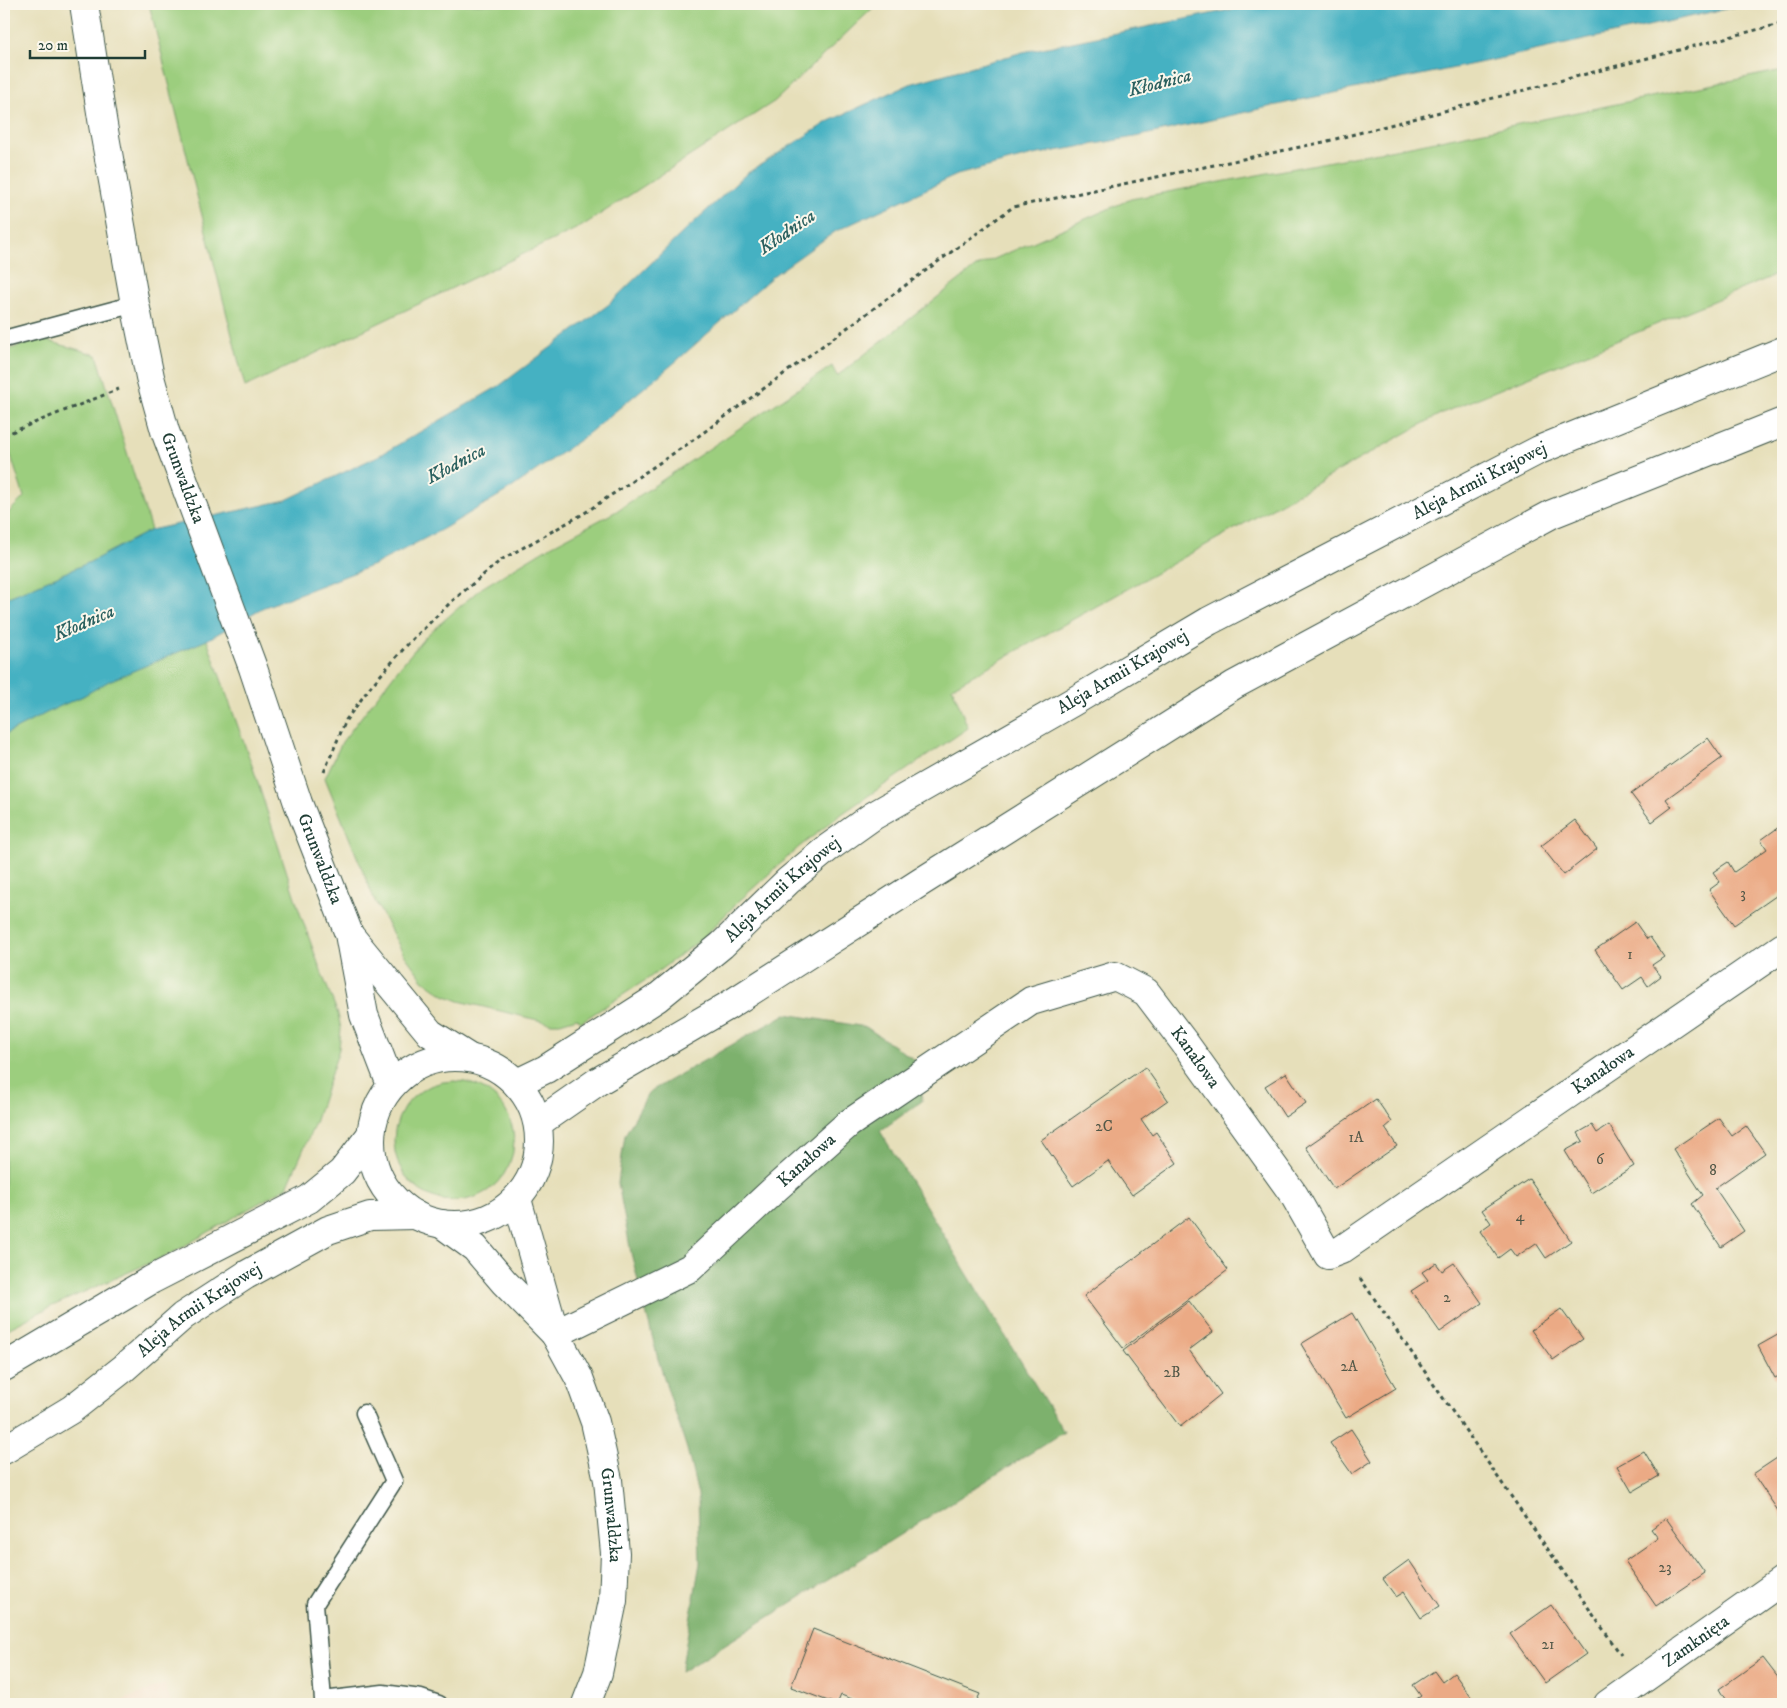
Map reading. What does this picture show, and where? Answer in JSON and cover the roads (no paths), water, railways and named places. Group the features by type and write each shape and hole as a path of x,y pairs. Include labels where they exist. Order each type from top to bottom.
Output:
{"main road":[{"name":"Grunwaldzka","path":"84,4 103,125 135,304 150,377 165,432 252,668 298,803 348,934 364,1015 391,1085"},
{"name":"Aleja Armii Krajowej","path":"517,1083 546,1069 657,998 693,971 788,881 828,848 873,816 1071,704 1209,621 1539,450 1783,350"},
{"path":"538,1123 597,1082 726,1007 913,887 1234,686 1552,514 1783,422"},
{"name":"Grunwaldzka","path":"348,934 430,1033 468,1057"},
{"name":"Kanałowa","path":"555,1334 690,1268 848,1124 1030,1001 1115,976 1146,992 1294,1195 1328,1255 1341,1250 1783,947"},
{"name":"Aleja Armii Krajowej","path":"468,1057 494,1066 517,1083 530,1102 538,1123 539,1150 532,1176 517,1198 496,1214 472,1224 442,1224 415,1215 392,1197 381,1181 373,1164 370,1136 377,1109 391,1085 413,1067 439,1058 468,1057"},
{"name":"Aleja Armii Krajowej","path":"4,1367 152,1280 309,1199 342,1172 370,1136"},
{"name":"Grunwaldzka","path":"517,1198 555,1334 579,1378 595,1422 608,1480 615,1553 613,1601 598,1672 586,1704"},
{"name":"Aleja Armii Krajowej","path":"4,1450 72,1409 124,1368 183,1316 246,1275 328,1230 370,1216 415,1215"},
{"name":"Grunwaldzka","path":"442,1224 475,1248 504,1282 555,1334"},
{"name":"Zamknięta","path":"1625,1699 1783,1580"}],"lane":[{"path":"4,339 135,304"},
{"path":"364,1413 394,1481 316,1604 323,1702 382,1693 421,1698 439,1704"}],"water":[{"name":"Kłodnica","path":"1259,4 1748,4 1140,136 1033,155 957,175 836,231 774,275 673,364 584,437 510,489 443,529 374,565 262,608 207,640 109,681 4,735 4,599 90,562 151,530 286,500 382,454 499,386 608,305 746,174 829,121 910,84 1023,52"}]}
